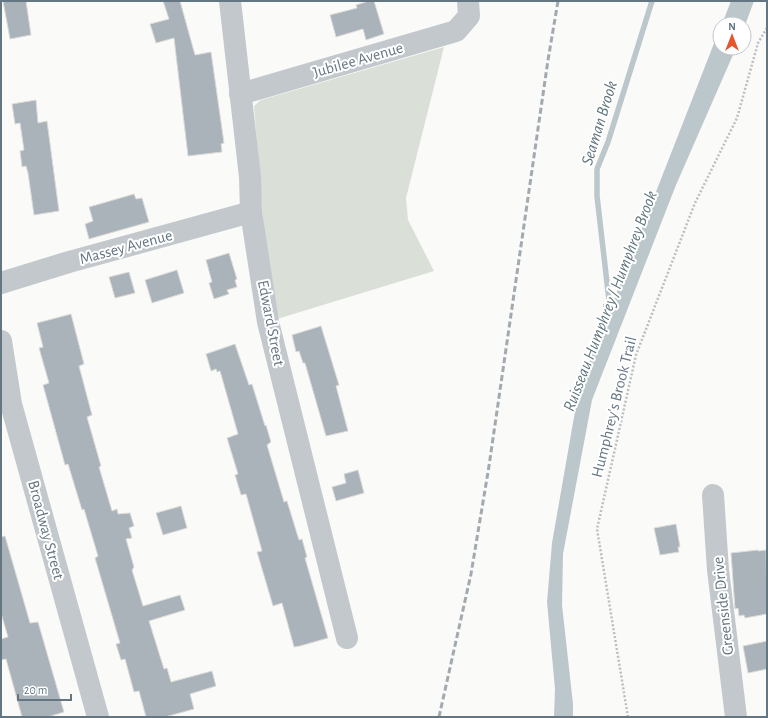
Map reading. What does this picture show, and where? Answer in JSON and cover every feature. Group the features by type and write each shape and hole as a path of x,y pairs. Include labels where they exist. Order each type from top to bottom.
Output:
{"street":[{"name":"Edward Street","path":"230,1 250,177 251,212 268,322 346,638"},
{"name":"Jubilee Avenue","path":"240,94 456,31 468,9"},
{"name":"Massey Avenue","path":"1,283 69,262 251,212"},
{"name":"Broadway Street","path":"1,341 11,404 98,717"},
{"name":"Greenside Drive","path":"714,495 718,570 736,717"}],"path":[{"name":"Humphrey's Brook Trail","path":"628,717 597,529 636,355 695,203 737,118 758,42 767,28"}],"shaded area":[{"path":"731,1 754,1 748,16 725,16"},
{"path":"444,47 406,198 408,220 434,271 277,319 264,236 254,106 261,100"},
{"path":"712,48 712,56 732,56 676,185 592,400 563,554 562,605 573,704 573,717 554,717 555,689 547,602 552,543 577,400 604,318 603,304 613,302"}],"building":[{"path":"3,1 26,1 31,35 10,39"},
{"path":"163,1 180,1 195,55 211,52 224,143 221,144 222,152 188,156 174,38 156,43 150,24 169,19"},
{"path":"374,1 384,34 366,40 363,29 336,37 330,15 357,8 356,5"},
{"path":"36,100 38,123 47,121 59,211 34,215 28,173 26,166 22,167 20,151 24,150 20,123 15,124 12,104"},
{"path":"134,194 136,199 142,198 149,222 89,239 85,224 93,221 89,207"},
{"path":"229,253 237,279 235,280 237,287 227,290 229,294 214,299 209,283 212,282 206,260"},
{"path":"177,270 184,293 152,303 145,280"},
{"path":"129,272 135,293 115,298 109,277"},
{"path":"71,314 84,364 79,366 92,415 87,417 101,466 99,467 112,511 117,509 118,514 130,513 134,526 129,528 132,538 126,539 134,567 132,570 143,606 180,595 185,610 149,621 164,669 167,668 171,682 212,671 216,686 190,694 194,709 165,717 146,717 139,691 134,692 125,659 121,660 116,644 120,643 95,558 98,556 84,509 82,510 68,464 65,465 43,385 49,383 39,348 43,347 37,323"},
{"path":"321,326 339,385 336,386 348,431 326,436 305,363 303,363 299,351 296,352 292,335"},
{"path":"235,344 249,385 252,384 265,426 266,425 271,442 267,445 284,502 287,501 299,540 302,539 307,557 305,558 328,638 300,646 294,647 282,603 273,606 257,552 262,551 246,494 241,495 235,475 238,474 227,438 238,434 220,371 217,372 216,369 211,371 206,354"},
{"path":"358,470 364,493 336,501 332,487 346,483 344,474"},
{"path":"181,506 187,528 163,535 156,513"},
{"path":"676,524 680,547 678,547 679,552 660,555 654,528"},
{"path":"5,536 30,623 38,622 64,712 48,717 22,717 6,659 1,660 1,639 8,637 1,613 1,537"},
{"path":"766,550 767,614 745,618 744,615 739,616 738,608 735,609 731,553"},
{"path":"767,641 767,669 748,673 743,646"}],"waterway":[{"name":"Seaman Brook","path":"610,309 597,196 597,169 608,142 652,1"}],"railway":[{"path":"439,717 471,574 489,466 548,60 558,1"}],"water label":[{"name":"Ruisseau Humphrey / Humphrey Brook","path":"610,301"}]}
